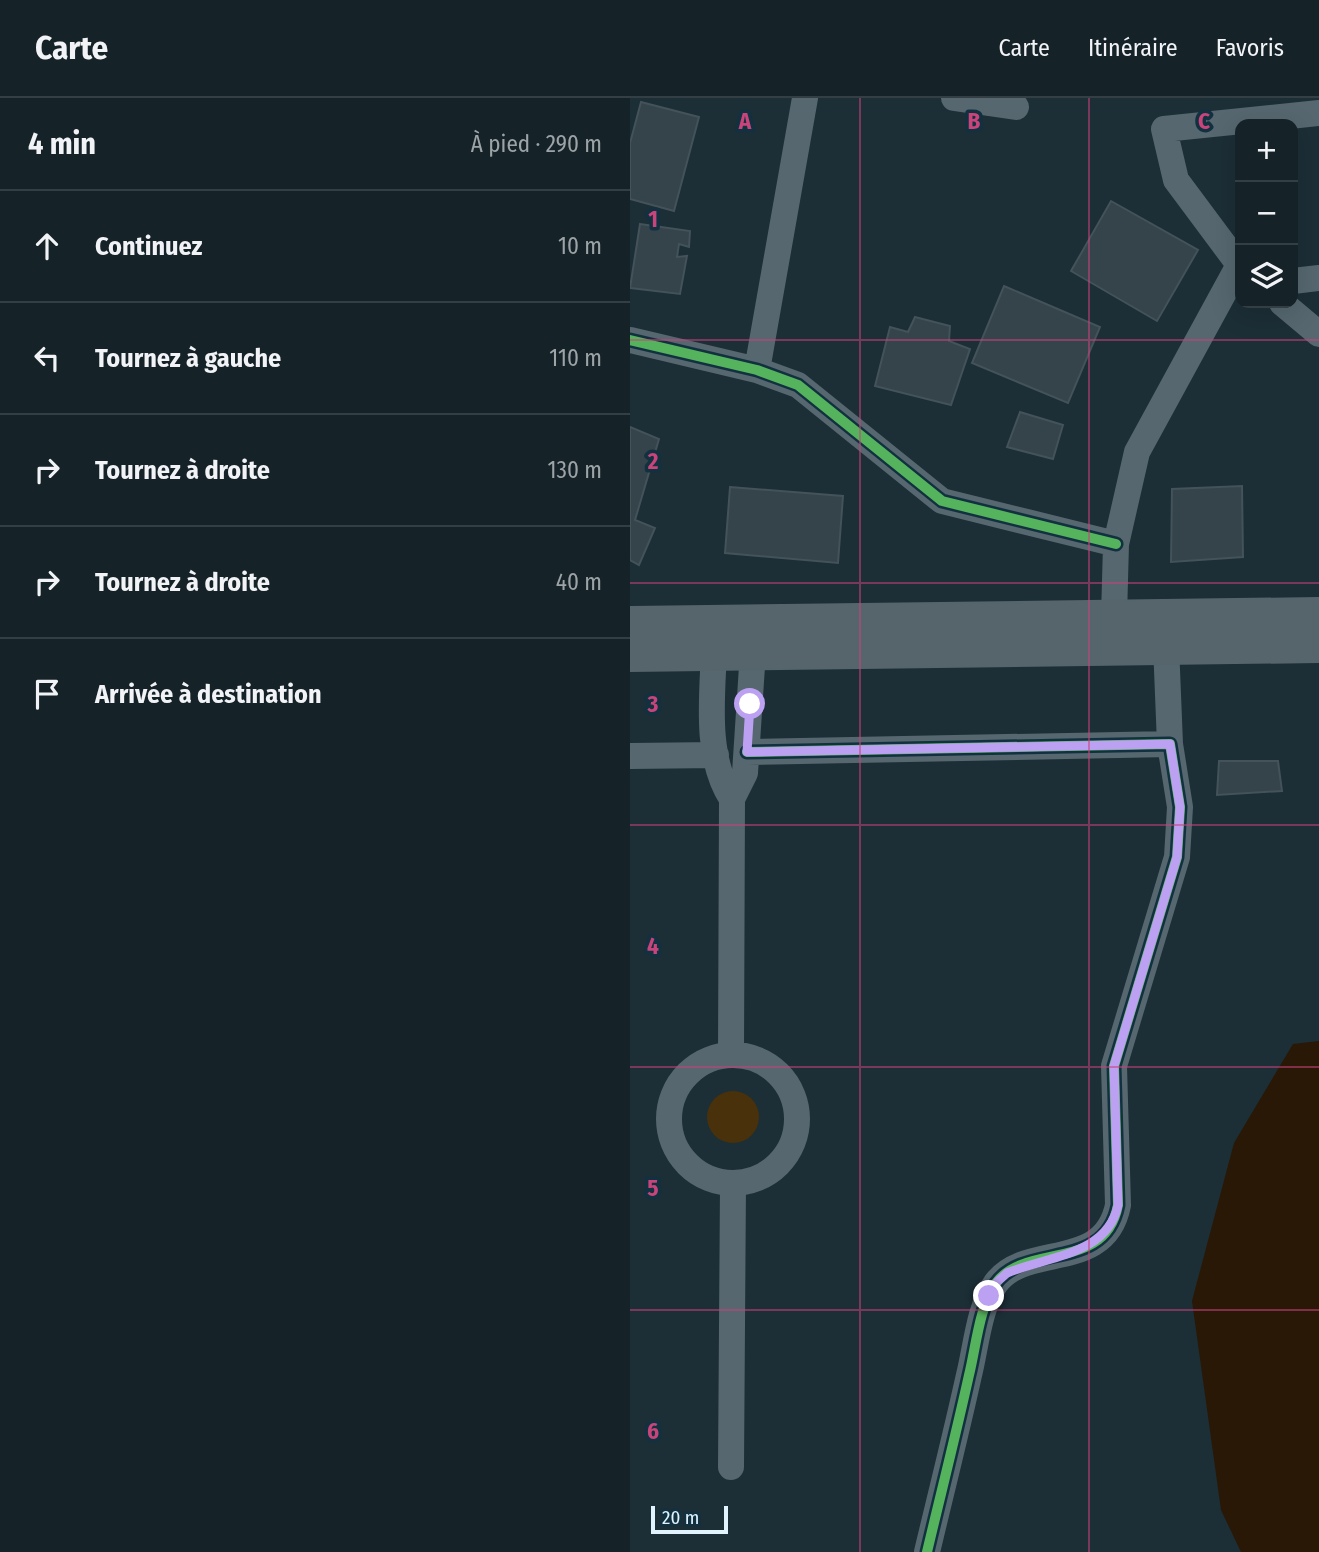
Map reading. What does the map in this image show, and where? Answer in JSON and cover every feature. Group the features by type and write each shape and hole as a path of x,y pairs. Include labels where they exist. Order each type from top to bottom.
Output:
{"highway":[{"path":"630,625 1319,616"},
{"path":"630,653 1319,644"}],"street":[{"path":"757,370 805,98"},
{"path":"954,98 1016,107"},
{"path":"1235,258 1176,180 1164,129 1319,113"},
{"path":"1114,617 1116,544 1137,452 1235,274"},
{"path":"1298,280 1319,278"},
{"path":"1288,308 1319,334"},
{"path":"630,340 757,370 798,386 942,501 1116,544"},
{"path":"928,1552 989,1296 997,1282 1020,1267 1094,1243 1108,1232 1115,1221 1118,1205 1114,1066 1177,857 1180,807 1170,744 1166,645"},
{"path":"731,1054 732,799 745,773 753,651"},
{"path":"714,652 712,702 716,755 722,785 732,799"},
{"path":"747,752 1170,744"},
{"path":"630,756 716,755"},
{"path":"731,1054 755,1058 773,1068 786,1082 794,1100 797,1120 793,1140 784,1158 769,1172 752,1181 733,1185 710,1181 691,1170 676,1152 668,1130 670,1107 678,1086 693,1068 714,1057 731,1054"},
{"path":"731,1467 733,1185"}],"shaded area":[{"path":"1319,1041 1319,1552 1241,1552 1221,1510 1192,1301 1234,1143 1293,1044"},
{"path":"733,1091 743,1093 751,1099 757,1107 757,1127 751,1135 743,1141 733,1143 723,1141 715,1135 709,1127 707,1117 709,1107 715,1099 723,1093"}],"building":[{"path":"641,102 699,117 674,211 630,199 630,143"},
{"path":"1111,201 1198,250 1157,321 1071,271"},
{"path":"640,224 690,231 689,247 679,244 677,257 687,256 680,294 630,288"},
{"path":"1004,286 1100,327 1068,403 972,363"},
{"path":"915,317 950,326 949,341 970,349 951,405 875,386 890,327 908,332"},
{"path":"1020,412 1063,425 1053,459 1007,447"},
{"path":"630,427 659,439 635,520 655,528 639,565 630,560"},
{"path":"1242,486 1243,557 1171,562 1172,489"},
{"path":"730,487 843,496 838,563 725,553"},
{"path":"1219,761 1278,761 1282,791 1217,795"}],"cycle path":[{"path":"630,340 757,370 798,385 942,501 1116,544"},
{"path":"747,752 1170,744 1180,807 1177,857 1114,1066 1118,1205 1110,1226 1098,1240 1082,1249 1026,1263 1009,1271 990,1293 979,1327 927,1552"}],"route":[{"path":"750,704 747,752 1170,744 1180,807 1177,857 1114,1066 1118,1205 1115,1221 1108,1232 1094,1243 1007,1273 997,1282 989,1296"}]}
